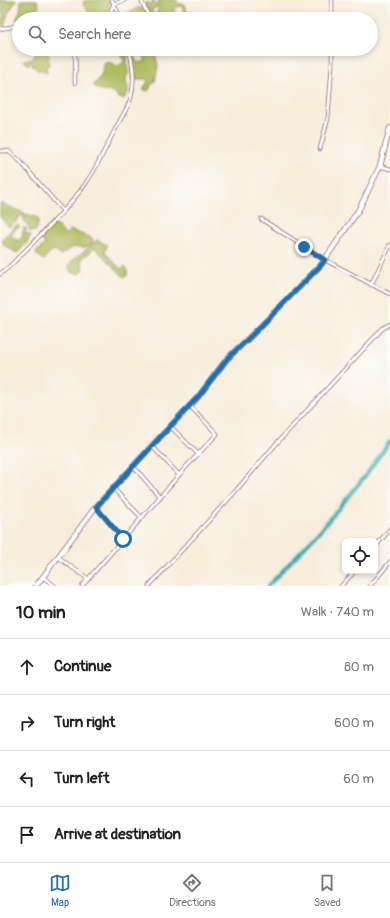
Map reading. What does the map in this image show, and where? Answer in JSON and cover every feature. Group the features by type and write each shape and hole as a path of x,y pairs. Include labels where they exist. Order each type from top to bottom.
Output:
{"main road":[{"path":"36,586 84,521 198,397 227,359 299,288 325,260 358,211 380,166 390,128"}],"street":[{"path":"112,0 118,12"},
{"path":"111,12 114,4 125,0"},
{"path":"141,0 147,12"},
{"path":"332,0 332,12"},
{"path":"0,29 12,27"},
{"path":"75,56 75,84"},
{"path":"0,274 10,266 63,211 96,168 131,97 133,72 130,56"},
{"path":"320,149 328,118 332,56"},
{"path":"0,151 8,151 19,160 63,211"},
{"path":"380,166 390,169"},
{"path":"261,219 325,260 370,285 390,294"},
{"path":"370,285 390,245"},
{"path":"149,586 343,371 382,329 390,324"},
{"path":"82,586 217,434 190,406"},
{"path":"170,426 198,454"},
{"path":"152,446 179,475"},
{"path":"133,466 160,497"},
{"path":"113,488 142,518"},
{"path":"96,507 123,539"},
{"path":"378,543 390,529"},
{"path":"58,556 88,579"},
{"path":"370,586 390,562"},
{"path":"341,586 352,574"},
{"path":"43,577 55,586"}],"green space":[{"path":"0,0 17,0 11,8 5,25 0,25 0,21 4,16 2,13 3,5 0,5"},
{"path":"21,0 37,0 39,7 35,12 20,11"},
{"path":"109,0 109,10 108,12 88,12 83,5 84,1"},
{"path":"152,0 154,0 157,5 159,4 158,0 176,0 180,4 183,3 186,7 187,12 184,12 182,6 176,7 174,12 157,12 159,7 152,9 153,12 149,12 144,6 148,2 150,4 153,3"},
{"path":"142,8 144,12 129,12"},
{"path":"50,56 48,59 49,65 46,67 47,73 36,69 31,61 29,65 24,61 35,57"},
{"path":"122,56 128,56 128,74 126,81 128,93 124,99 118,98 116,93 97,89 93,85 101,76 105,62 118,66 124,62"},
{"path":"143,56 156,56 158,65 155,82 147,91 143,89 148,80 133,79 131,59 136,58 135,61 140,63 146,61"},
{"path":"0,203 27,215 28,214 38,218 36,231 30,231 28,225 24,222 23,218 27,216 20,216 17,221 9,227 0,217"},
{"path":"52,222 65,235 70,230 92,238 93,242 87,247 75,247 60,255 54,250 49,253 44,260 35,253 45,244 39,236"},
{"path":"16,225 20,227 15,229 11,236 18,241 23,236 24,227 27,229 25,233 31,235 27,243 17,253 4,245 2,239"},
{"path":"97,240 107,245 105,252 121,269 125,266 127,276 124,277 95,248 81,260 84,270 79,274 71,272 68,265"}],"waterway":[{"path":"268,586 325,525 366,475 390,441"}],"route":[{"path":"123,539 96,507 198,397 227,359 325,260 304,247"}]}
